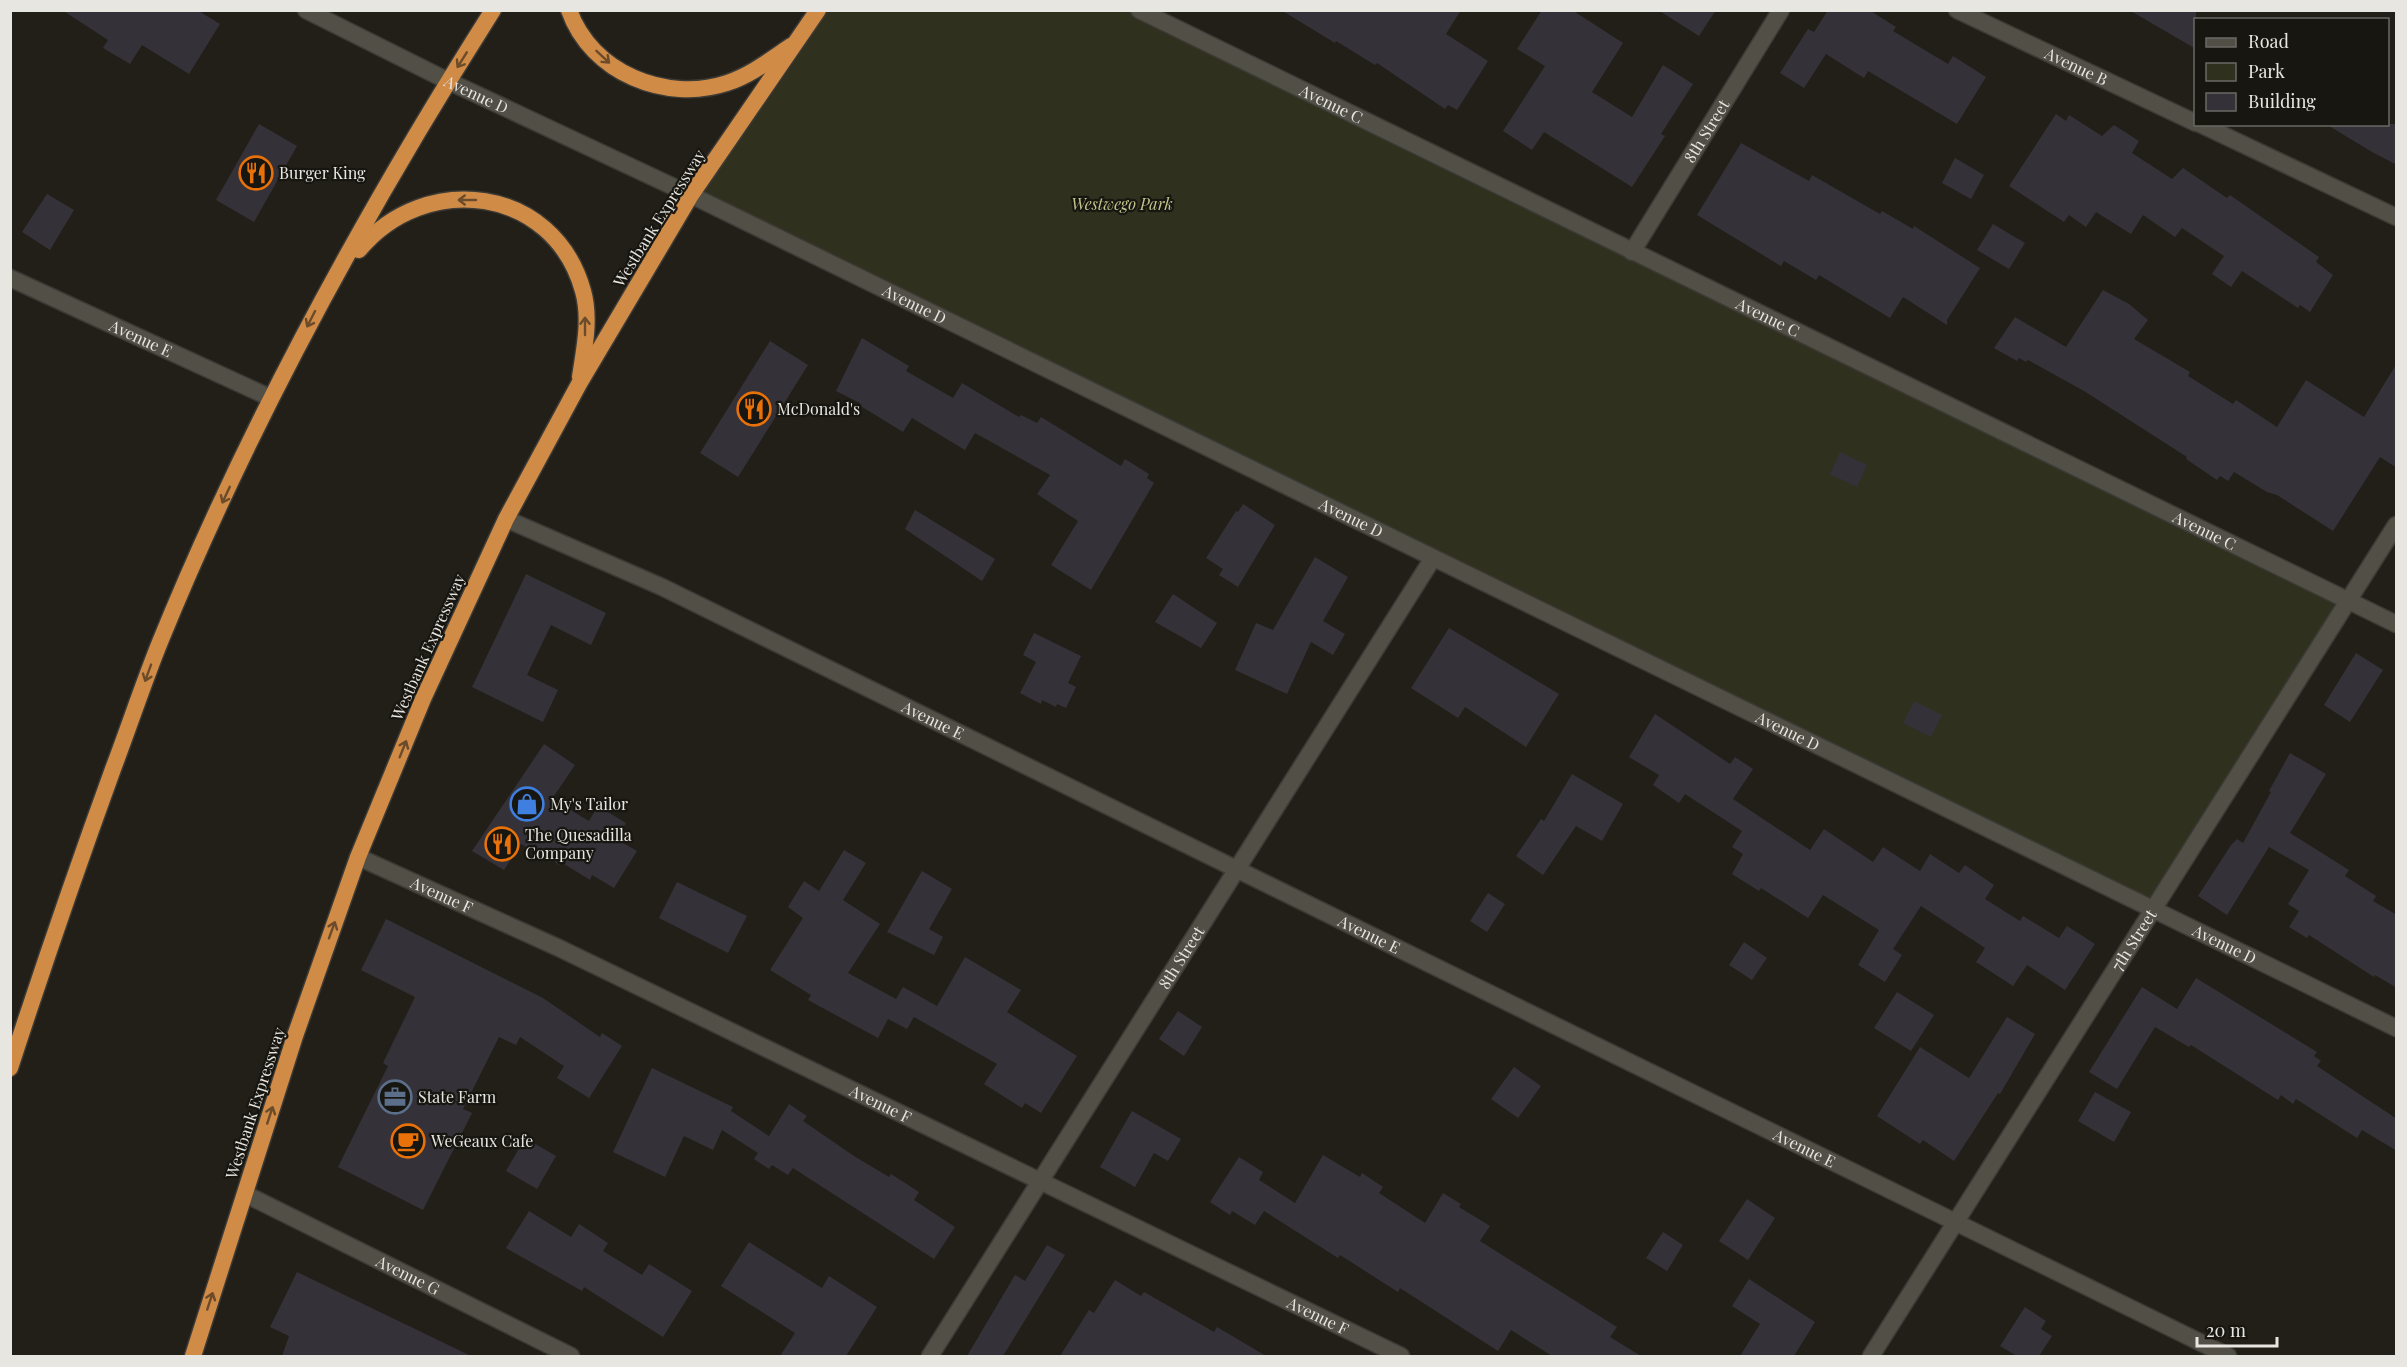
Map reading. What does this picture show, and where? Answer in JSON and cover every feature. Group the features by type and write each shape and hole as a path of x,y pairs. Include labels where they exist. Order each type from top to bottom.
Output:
{"highway":[{"path":"10,1068 60,915 159,643 271,398 326,291 448,81 493,10"},
{"path":"569,10 573,23 618,72 644,83 672,89 700,89 726,83 748,74 797,42"},
{"name":"Westbank Expressway","path":"191,1355 295,1035 358,857 423,699 506,519 579,384 691,195 818,10"},
{"path":"326,291 372,234 405,211 435,202 466,199 492,201 522,212 548,231 565,252 584,291 586,329 579,384"}],"street":[{"name":"Avenue D","path":"306,10 448,81 691,195 2397,1028"},
{"name":"Avenue C","path":"1139,10 2397,624"},
{"name":"8th Street","path":"1632,252 1781,10"},
{"name":"Avenue B","path":"1958,10 2194,122"},
{"name":"Avenue B","path":"2202,126 2397,217"},
{"name":"Avenue E","path":"10,278 271,398"},
{"name":"Avenue E","path":"506,519 662,587 1955,1224 2229,1356"},
{"name":"7th Street","path":"1871,1356 2397,525"},
{"name":"8th Street","path":"930,1356 1041,1184 1433,558"},
{"name":"Avenue F","path":"358,857 569,953 1041,1184 1401,1356"},
{"name":"Avenue G","path":"245,1194 571,1356"}],"green space":[{"name":"Westwego Park","path":"815,11 1139,11 2348,601 2154,909 691,195"}],"building":[{"path":"62,10 197,10 220,24 189,74 142,45 130,64 103,48 108,40"},
{"path":"1281,10 1461,10 1446,34 1488,61 1457,110 1448,105 1445,109 1377,63 1375,65 1336,41 1335,43"},
{"path":"1542,10 1572,10 1623,43 1592,92 1632,117 1663,65 1693,84 1661,134 1665,136 1632,187 1544,132 1532,150 1503,131 1545,66 1517,49"},
{"path":"1658,10 1716,10 1699,36"},
{"path":"1828,10 1869,10 1896,27 1893,31 1948,64 1953,56 1986,77 1957,124 1868,71 1864,78 1826,54 1804,88 1780,73 1808,29 1814,32"},
{"path":"2129,10 2196,10 2194,48"},
{"path":"2056,114 2066,121 2069,115 2102,136 2114,125 2139,141 2132,153 2172,179 2183,168 2227,198 2230,195 2319,257 2316,262 2333,275 2310,312 2300,305 2298,308 2242,271 2231,287 2212,274 2224,256 2182,228 2175,237 2143,215 2131,234 2096,212 2086,227 2069,215 2064,222 2009,186"},
{"name":"Burger King","path":"259,124 297,146 254,222 216,200"},
{"path":"2397,124 2397,165 2329,126"},
{"path":"1741,143 1809,181 1812,175 1880,214 1882,211 1913,229 1914,226 1980,268 1947,320 1947,325 1903,297 1890,318 1819,275 1816,280 1784,261 1781,266 1697,215"},
{"path":"1955,158 1984,175 1971,199 1942,183"},
{"path":"47,194 74,210 50,250 22,232"},
{"path":"1993,224 2025,243 2009,269 1977,250"},
{"path":"2103,290 2129,304 2148,320 2134,339 2190,372 2188,376 2233,404 2236,400 2277,427 2306,380 2364,417 2397,363 2397,468 2380,457 2333,531 2277,495 2267,492 2234,472 2228,481 2220,476 2217,480 2186,459 2187,457 2084,391 2028,360 2026,362 2019,358 2017,361 1994,348 2015,317 2066,347"},
{"path":"862,338 909,366 906,371 953,398 962,383 1019,417 1021,415 1037,423 1041,417 1121,466 1125,459 1149,474 1147,478 1154,483 1091,590 1051,565 1078,521 1037,494 1050,475 975,433 965,450 912,418 903,432 859,405 860,403 836,391"},
{"name":"McDonald's","path":"770,341 808,365 738,477 700,453"},
{"path":"1840,452 1867,465 1857,487 1830,474"},
{"path":"1243,504 1275,525 1238,587 1219,575 1223,569 1206,558 1236,511 1238,512"},
{"path":"915,510 995,559 982,581 905,529"},
{"path":"1315,557 1348,577 1323,621 1345,634 1333,655 1311,642 1287,694 1235,670 1256,623 1273,630"},
{"path":"526,574 606,613 591,645 551,625 527,675 558,690 543,722 472,687"},
{"path":"1173,594 1217,623 1201,648 1155,622"},
{"path":"1449,628 1559,694 1526,747 1465,707 1458,718 1411,688"},
{"path":"1034,633 1081,656 1068,683 1076,687 1066,708 1057,704 1056,707 1042,700 1041,704 1020,693 1036,662 1023,655"},
{"path":"2356,653 2383,670 2350,722 2324,705"},
{"path":"1914,701 1942,715 1931,737 1903,723"},
{"path":"1655,714 1730,764 1735,757 1753,769 1733,799 1810,850 1824,829 1873,862 1883,847 1920,871 1930,854 1959,873 1965,865 1994,885 1985,899 2020,921 2023,916 2059,938 2067,926 2095,944 2065,990 2027,965 2013,986 1976,962 1985,948 1921,906 1893,949 1902,955 1885,982 1858,965 1879,930 1823,895 1808,918 1761,888 1759,891 1732,874 1743,854 1732,847 1742,831 1685,794 1679,803 1653,785 1659,775 1629,757"},
{"path":"544,744 575,765 552,799 589,821 598,806 626,823 616,839 637,851 614,888 592,875 590,880 561,862 559,865 552,860 550,862 521,844 504,870 472,851"},
{"path":"2290,753 2326,774 2290,833 2349,870 2345,876 2376,896 2373,901 2397,915 2397,988 2375,975 2374,977 2309,935 2307,938 2289,927 2299,911 2288,904 2309,870 2269,847 2227,915 2198,896 2231,845 2237,839 2243,843"},
{"path":"1572,774 1623,804 1602,841 1576,826 1543,875 1516,856 1541,819 1544,821"},
{"path":"844,850 866,863 843,900 880,924 848,973 896,999 903,987 937,1006 965,957 1021,990 1007,1012 1077,1056 1041,1113 1025,1103 1022,1108 984,1084 997,1064 914,1017 907,1029 888,1019 878,1038 808,1000 811,995 770,970 803,918 788,907 804,881 819,891"},
{"path":"922,871 952,889 929,929 943,937 934,955 887,932"},
{"path":"677,882 747,916 728,953 659,918"},
{"path":"1488,893 1505,904 1487,932 1470,921"},
{"path":"386,919 543,998 600,1037 602,1033 622,1046 589,1098 557,1078 564,1066 520,1037 516,1045 499,1037 463,1109 472,1113 423,1210 338,1167 388,1066 383,1063 415,997 361,970"},
{"path":"1744,942 1767,958 1752,980 1729,965"},
{"path":"2196,978 2317,1052 2314,1056 2321,1061 2317,1066 2397,1119 2397,1151 2362,1130 2357,1138 2296,1099 2293,1104 2281,1095 2278,1100 2191,1045 2189,1047 2155,1027 2117,1089 2089,1072 2142,987 2177,1009"},
{"path":"1897,992 1934,1015 1911,1051 1874,1028"},
{"path":"1178,1011 1202,1027 1184,1056 1159,1039"},
{"path":"2007,1017 2035,1034 2000,1094 1998,1093 1954,1161 1923,1140 1920,1144 1877,1116 1920,1047 1969,1078"},
{"path":"1514,1067 1541,1086 1518,1118 1491,1099"},
{"path":"652,1068 733,1107 731,1111 769,1136 789,1104 807,1116 803,1121 854,1156 889,1177 891,1174 919,1192 914,1200 955,1227 934,1259 793,1168 788,1175 772,1165 769,1169 754,1159 758,1153 722,1130 713,1150 684,1136 665,1177 613,1152"},
{"path":"2095,1092 2131,1112 2114,1142 2078,1121"},
{"path":"1132,1111 1181,1139 1168,1161 1154,1153 1135,1187 1100,1167"},
{"path":"525,1138 556,1156 537,1189 506,1171"},
{"path":"1323,1155 1360,1177 1362,1173 1383,1187 1379,1193 1425,1223 1443,1193 1461,1204 1459,1207 1490,1226 1480,1241 1617,1327 1610,1337 1641,1356 1552,1356 1511,1330 1498,1351 1400,1288 1398,1292 1340,1255 1338,1258 1264,1211 1255,1225 1232,1211 1230,1215 1210,1202 1239,1157 1263,1172 1259,1180 1295,1203"},
{"path":"1747,1199 1775,1218 1748,1260 1719,1241"},
{"path":"529,1211 571,1237 579,1224 608,1243 603,1251 642,1275 649,1264 692,1291 663,1337 584,1287 582,1291 506,1248"},
{"path":"1663,1232 1683,1245 1667,1271 1646,1258"},
{"path":"749,1242 822,1288 829,1276 877,1307 846,1356 780,1356 795,1333 721,1286"},
{"path":"1047,1245 1065,1255 1003,1356 967,1356 1015,1275 1025,1281"},
{"path":"297,1272 471,1356 282,1356 289,1336 270,1327"},
{"path":"1749,1279 1815,1322 1794,1356 1740,1356 1760,1324 1732,1306"},
{"path":"1115,1280 1141,1296 1144,1292 1214,1332 1217,1327 1266,1356 1060,1356 1089,1310 1094,1313"},
{"path":"2025,1307 2046,1321 2041,1329 2052,1336 2039,1356 2017,1356 2000,1346"}],"place":[{"name":"Burger King","path":"256,173"},
{"name":"McDonald's","path":"754,409"},
{"name":"My's Tailor","path":"527,804"},
{"name":"The Quesadilla Company","path":"502,844"},
{"name":"State Farm","path":"395,1097"},
{"name":"WeGeaux Cafe","path":"408,1141"}]}
